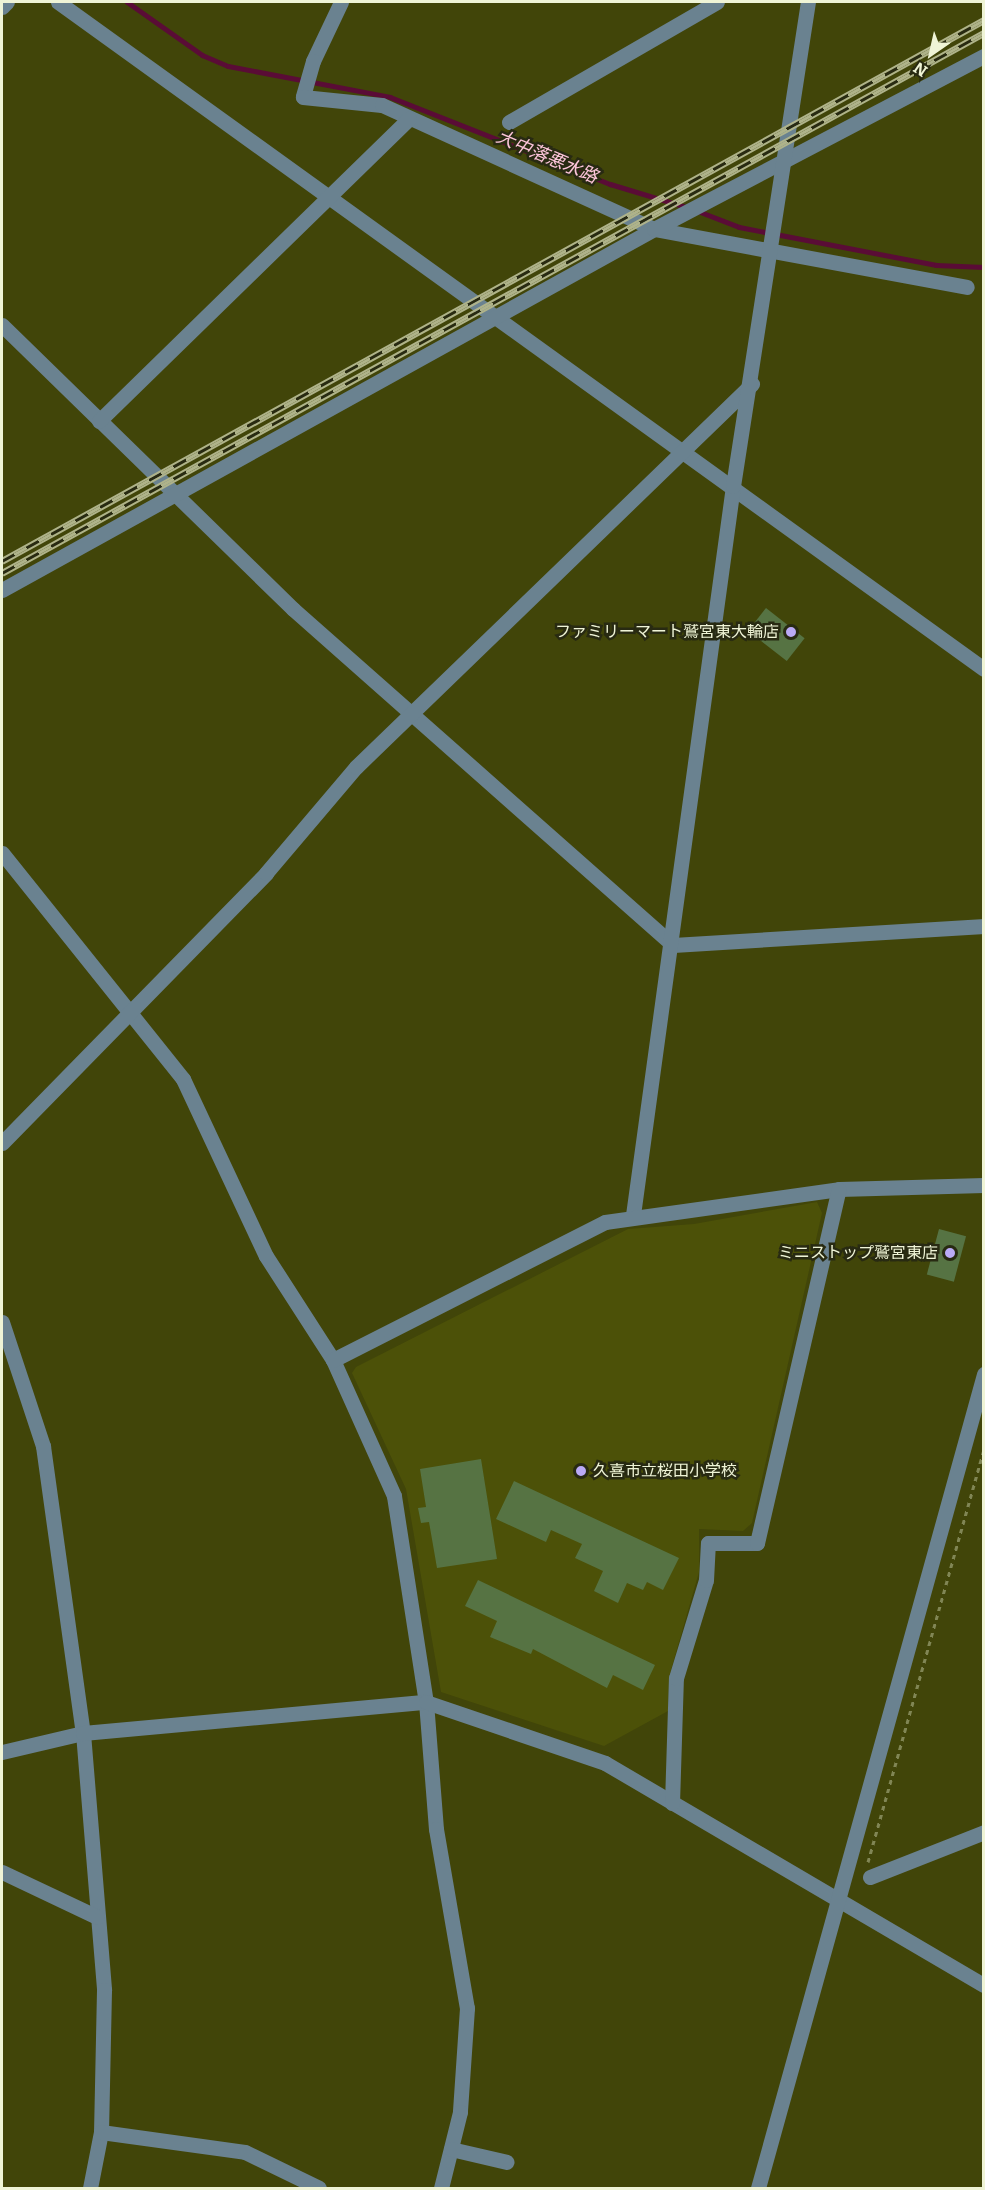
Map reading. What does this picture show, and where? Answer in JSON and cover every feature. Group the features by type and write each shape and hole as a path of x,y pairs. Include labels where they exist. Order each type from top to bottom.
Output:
{"street":[{"path":"2,8 8,2"},
{"path":"58,2 984,669"},
{"path":"341,2 310,70 303,97 382,105 660,226 967,287"},
{"path":"509,122 717,2"},
{"path":"633,1215 673,945 733,486 753,384 774,222 808,2"},
{"path":"2,590 499,319 660,226 784,163 984,56"},
{"path":"99,421 325,195 409,118"},
{"path":"2,325 173,495 410,716 673,945 984,926"},
{"path":"2,1143 266,873 356,767 687,453 753,384"},
{"path":"2,853 183,1078 266,1256 333,1360 394,1496 426,1702 436,1829 464,1976 469,2037 451,2149 441,2188"},
{"path":"333,1360 577,1234 633,1215 839,1190 984,1185"},
{"path":"672,1803 676,1678 706,1580 708,1543 757,1543 839,1190"},
{"path":"2,1322 43,1446 83,1733 104,1990 101,2132 90,2188"},
{"path":"758,2188 984,1374"},
{"path":"2,1752 83,1733 426,1702 605,1763 984,1986"},
{"path":"868,1872 984,1832"},
{"path":"2,1872 98,1917"},
{"path":"101,2132 245,2152 320,2188"},
{"path":"451,2149 507,2162"}],"path":[{"path":"868,1872 984,1449"}],"shaded area":[{"name":"久喜市立桜田小学校","path":"817,1202 822,1213 752,1523 743,1531 699,1529 699,1572 669,1677 668,1711 604,1746 441,1692 406,1489 352,1373 356,1367 628,1229 694,1224"}],"building":[{"path":"766,608 805,638 787,661 748,631"},
{"path":"939,1229 966,1236 954,1282 927,1274"},
{"path":"481,1459 497,1559 437,1568 429,1522 421,1523 418,1508 426,1507 420,1469"},
{"path":"514,1481 679,1558 663,1590 647,1582 643,1590 627,1583 618,1603 594,1591 603,1571 575,1558 582,1544 551,1530 546,1542 496,1519"},
{"path":"478,1580 655,1665 643,1690 613,1675 607,1688 533,1649 531,1654 490,1637 497,1621 465,1606"}],"waterway":[{"name":"大中落悪水路","path":"127,2 202,55 228,66 390,97 610,184 686,207"},
{"name":"大中落悪水路","path":"695,210 739,227 936,265 984,267"}],"railway":[{"path":"2,561 984,20"},
{"path":"2,573 984,33"}],"place":[{"name":"ファミリーマート鷲宮東大輪店","path":"791,632"},
{"name":"ミニストップ鷲宮東店","path":"950,1253"},
{"name":"久喜市立桜田小学校","path":"581,1471"}]}
